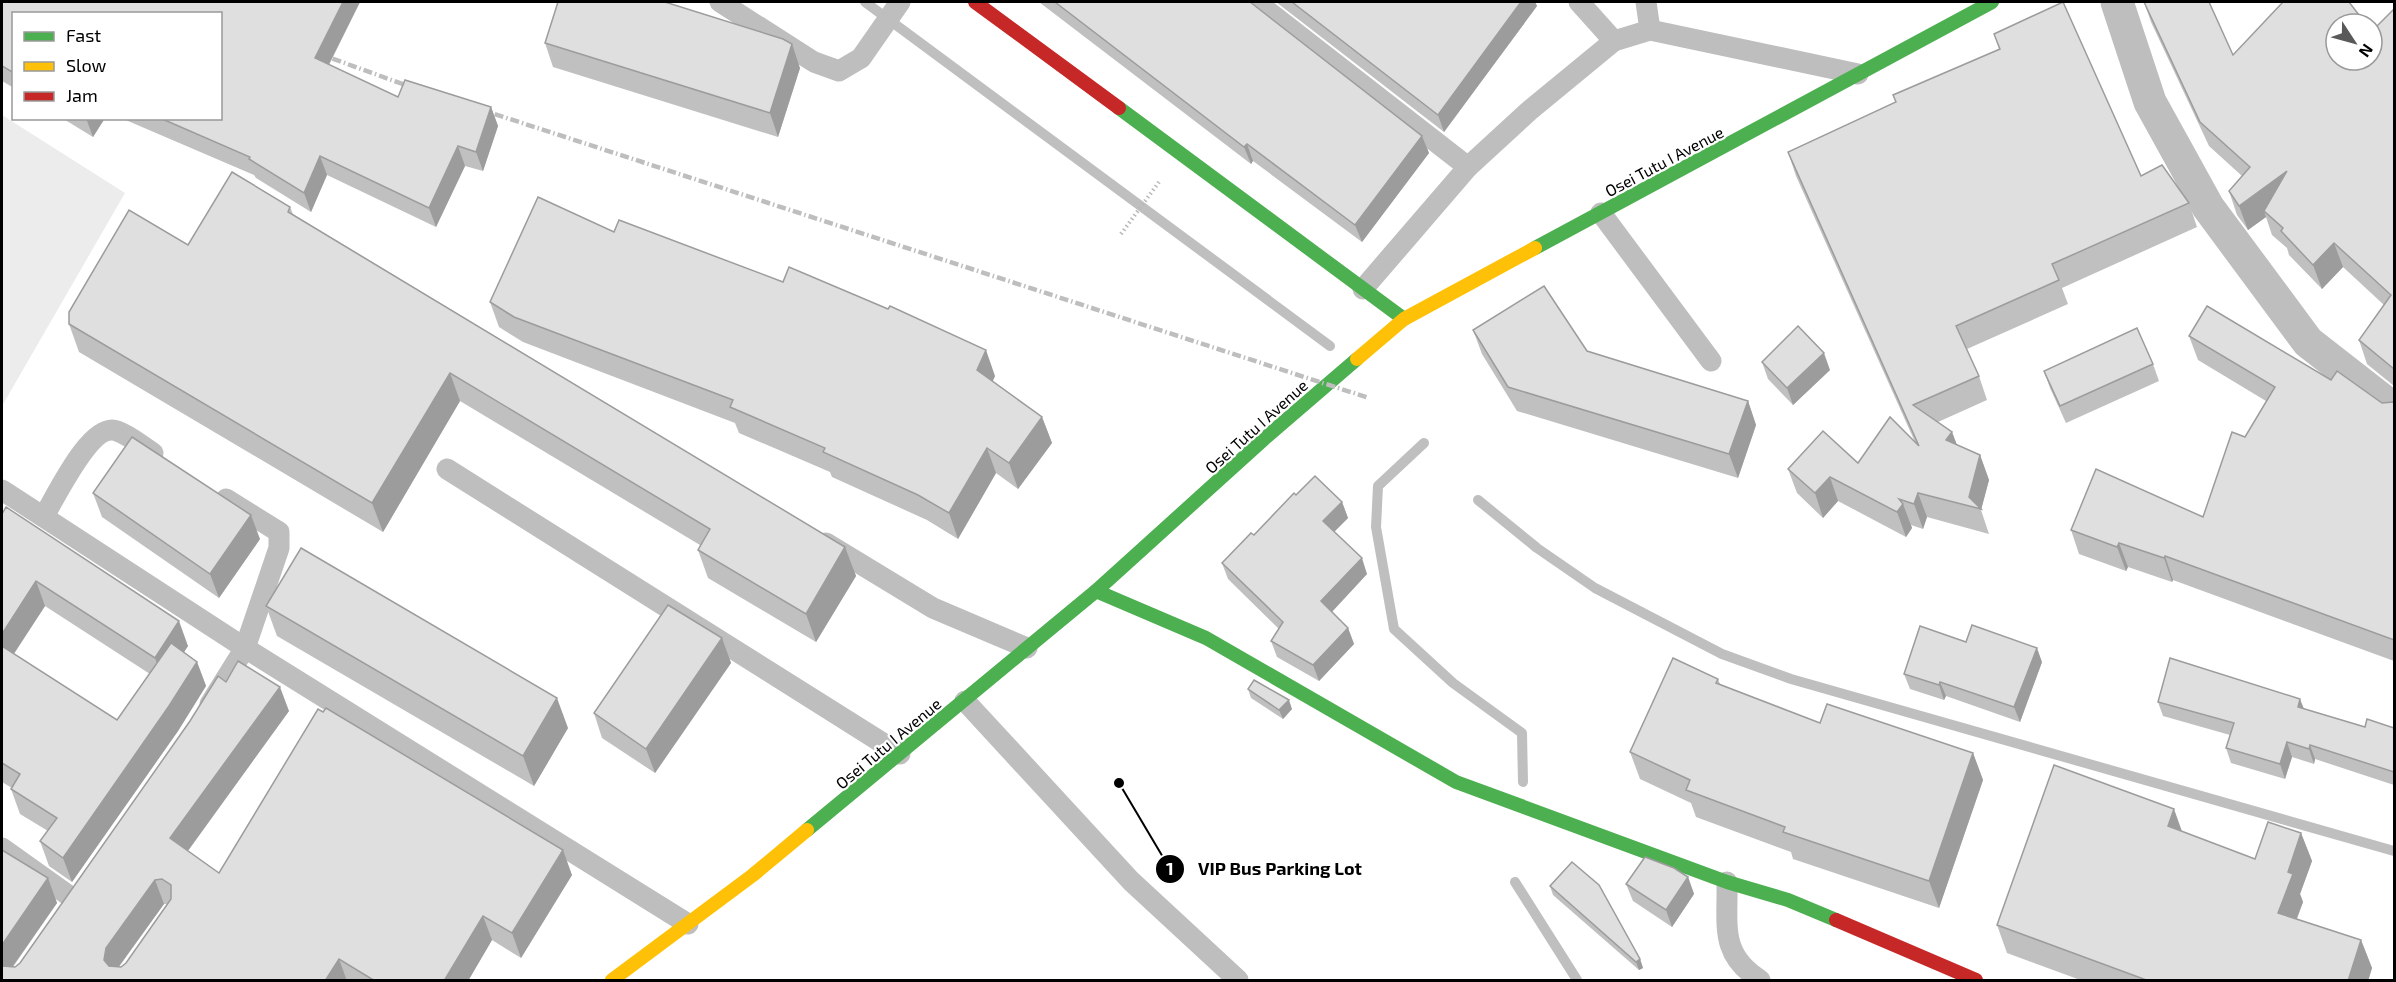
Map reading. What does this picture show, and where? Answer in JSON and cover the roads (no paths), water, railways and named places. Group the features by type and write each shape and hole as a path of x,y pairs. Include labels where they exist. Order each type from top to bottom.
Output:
{"street":[{"path":"975,2 1404,319"},
{"name":"Osei Tutu I Avenue","path":"612,981 753,875 1096,591 1273,431 1404,319 1992,2"},
{"path":"2117,2 2150,102 2208,207 2308,342 2394,409"},
{"path":"1096,591 1206,638 1456,782 1727,882 1788,900 1976,981"}],"lane":[{"path":"720,2 814,62 839,71 861,58 900,2"},
{"path":"1256,2 1468,167"},
{"path":"1579,2 1614,41"},
{"path":"1646,2 1650,30"},
{"path":"1363,289 1468,167 1529,111 1614,41 1650,30 1858,74"},
{"path":"1601,213 1711,361"},
{"path":"44,516 87,445 102,432 115,430 173,466"},
{"path":"447,469 900,754"},
{"path":"2,490 245,648 688,924"},
{"path":"202,718 245,648 279,548 279,532 212,490"},
{"path":"810,533 933,608 1027,648"},
{"path":"964,701 1131,881 1238,981"},
{"path":"2,848 75,900"},
{"path":"63,918 89,881"},
{"path":"1727,882 1729,948 1745,971 1760,981"}],"waterway":[{"path":"865,2 1330,346"},
{"path":"1424,443 1378,486 1376,527 1394,629 1453,683 1522,733 1523,782"},
{"path":"1478,500 1537,548 1595,588 1722,654 1791,679 2394,851"},
{"path":"1515,882 1577,980"}],"railway":[{"path":"317,53 419,90"},
{"path":"479,109 1369,398"}],"place":[{"name":"VIP Bus Parking Lot","path":"1119,783"}]}
